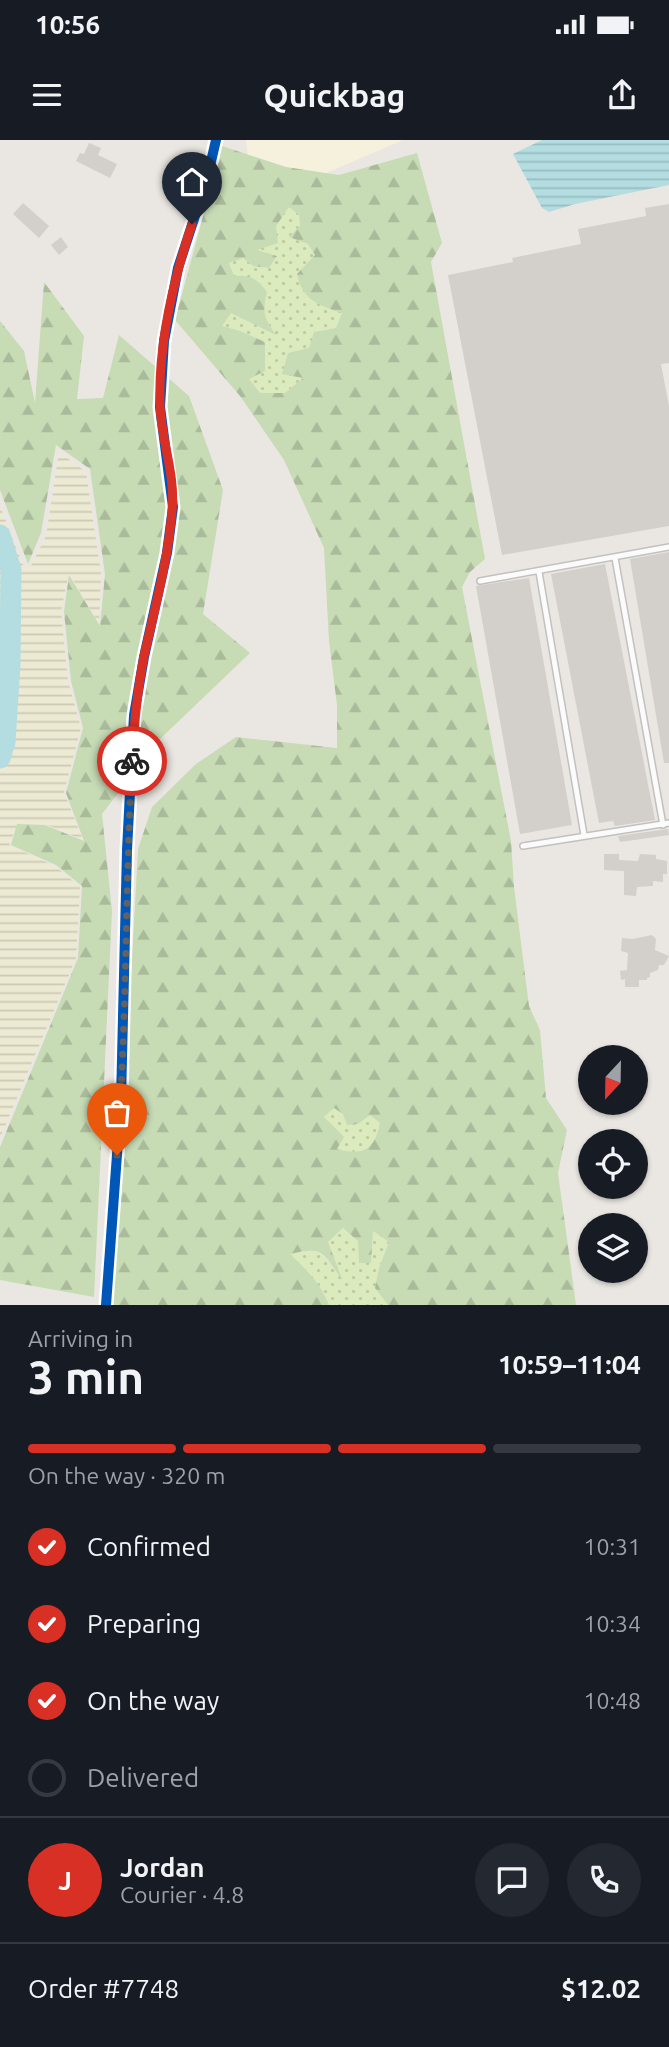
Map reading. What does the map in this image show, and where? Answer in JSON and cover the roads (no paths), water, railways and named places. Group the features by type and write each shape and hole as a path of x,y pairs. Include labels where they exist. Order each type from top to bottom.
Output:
{"street":[{"path":"106,1305 121,1100 127,850 134,715 167,554 173,507 160,407 164,341 178,268 207,179 216,140"}],"lane":[{"path":"480,582 669,547"},
{"path":"523,846 666,824 615,558"},
{"path":"540,572 584,835"}],"water":[{"path":"542,140 669,140 669,185 549,212 542,208 513,154"}],"waterway":[{"path":"0,535 11,570 10,664 5,742 0,758"}]}
